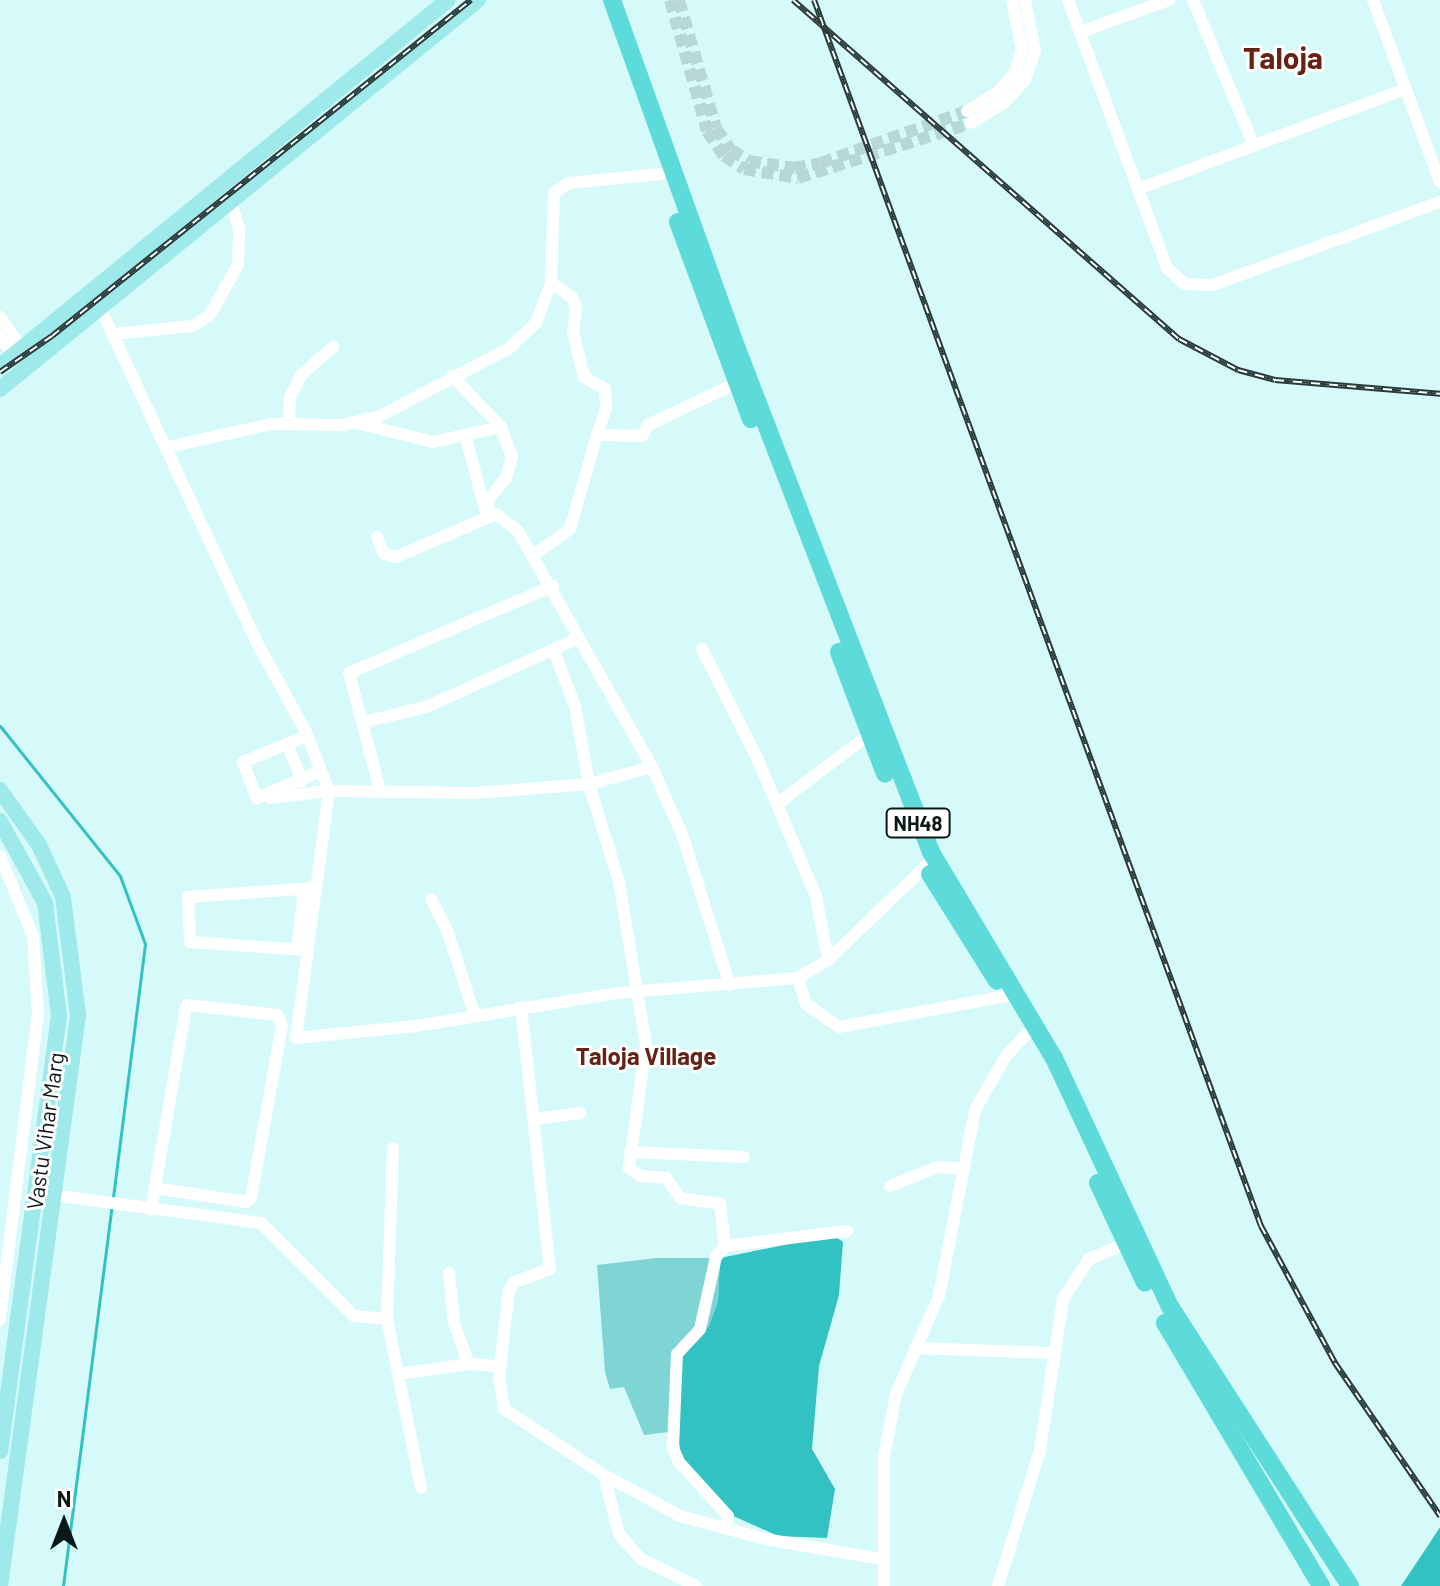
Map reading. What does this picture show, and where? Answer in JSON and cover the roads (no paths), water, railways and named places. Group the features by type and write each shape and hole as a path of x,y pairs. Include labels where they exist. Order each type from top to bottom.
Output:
{"highway":[{"name":"NH48","path":"599,0 737,383 870,734 929,861 1007,996 1031,1028"},
{"name":"NH48","path":"612,0 737,349 929,861 1031,1028 1132,1241 1166,1324 1321,1586"},
{"name":"NH48","path":"1132,1241 1192,1345 1350,1586"}],"main road":[{"path":"12,357 448,0"},
{"path":"0,389 478,0"},
{"path":"0,790 47,860 71,931 78,1016 64,1196 23,1423 0,1586"},
{"name":"Vastu Vihar Marg","path":"0,821 38,886 55,957 57,1045 1,1444"}],"street":[{"path":"1012,0 1022,50 1015,73 969,117 1005,102 1025,80 1035,51 1025,0"},
{"path":"1068,0 1167,268 1185,284 1213,285 1440,202"},
{"path":"1080,32 1169,0"},
{"path":"1193,0 1254,146"},
{"path":"1373,0 1440,182"},
{"path":"1138,189 1406,89"},
{"path":"168,447 289,423 354,422 378,417 508,349 536,323 551,283 554,193 569,183 661,174"},
{"path":"113,334 193,326 210,315 238,265 239,229 231,201"},
{"path":"535,554 570,529 606,408 605,389 584,377 573,332 576,308 572,297 551,283"},
{"path":"90,292 102,306 255,639 307,736 329,791 310,889 296,1038 634,992 798,978 828,960 929,861"},
{"path":"0,317 12,357"},
{"path":"0,336 12,357"},
{"path":"289,423 290,398 301,375 333,347"},
{"path":"452,376 501,427 512,457 486,516"},
{"path":"597,435 642,436 648,425 737,383"},
{"path":"354,422 433,442 501,427"},
{"path":"465,435 486,516"},
{"path":"377,537 384,554 396,557 486,516 502,515 535,554 652,767 682,834 730,985"},
{"path":"380,790 351,670 553,586"},
{"path":"364,722 426,707 579,638"},
{"path":"702,649 777,804 816,896 828,960"},
{"path":"554,651 575,706 589,784 619,882 646,1067 629,1168 640,1176 666,1178 680,1198 720,1204 725,1246"},
{"path":"777,804 870,734"},
{"path":"307,736 243,762 252,786 257,798 321,771"},
{"path":"288,745 302,781"},
{"path":"270,798 329,791 475,793 589,784 652,767"},
{"path":"0,856 29,921 38,983 38,1043 0,1320"},
{"path":"302,949 190,942 188,897 310,889"},
{"path":"431,899 448,933 475,1016"},
{"path":"798,978 806,1004 839,1027 1007,996"},
{"path":"151,1210 187,1005 277,1015 282,1026 251,1198 246,1202 155,1188"},
{"path":"521,1007 550,1269 514,1282 509,1290 501,1366 504,1409 604,1475 680,1516 727,1529 881,1559"},
{"path":"884,1586 881,1559 884,1456 896,1394 939,1296 960,1168 986,1086 1031,1028"},
{"path":"535,1119 581,1113"},
{"path":"393,1148 387,1319 421,1488"},
{"path":"630,1152 744,1157"},
{"path":"890,1186 938,1167 960,1168"},
{"path":"37,1193 261,1223 354,1316 387,1319"},
{"path":"0,1213 14,1214"},
{"path":"727,1529 728,1516 679,1462 672,1432 677,1354 700,1329 716,1257 725,1246 847,1231"},
{"path":"998,1586 1040,1450 1063,1299 1074,1276 1089,1259 1132,1241"},
{"path":"449,1273 454,1323 469,1364"},
{"path":"915,1348 1053,1353"},
{"path":"398,1374 469,1364 501,1366"},
{"path":"2,1421 23,1423"},
{"path":"1,1444 20,1442"},
{"path":"604,1475 619,1534 641,1559 696,1586"}],"waterway":[{"path":"0,726 120,876 145,944 113,1197"},
{"path":"63,1586 112,1205"}],"tunnel":[{"path":"670,0 707,131 724,156 744,169 798,178 971,123"},
{"path":"679,0 716,128 731,150 749,161 794,168 821,163 967,111"}],"railway":[{"path":"0,372 52,336 471,0"},
{"path":"793,0 1179,339 1238,370 1275,380 1440,394"},
{"path":"814,0 1261,1226 1335,1363 1440,1516"}],"district":[{"name":"Taloja","path":"1283,57"},
{"name":"Taloja Village","path":"646,1056"}]}
